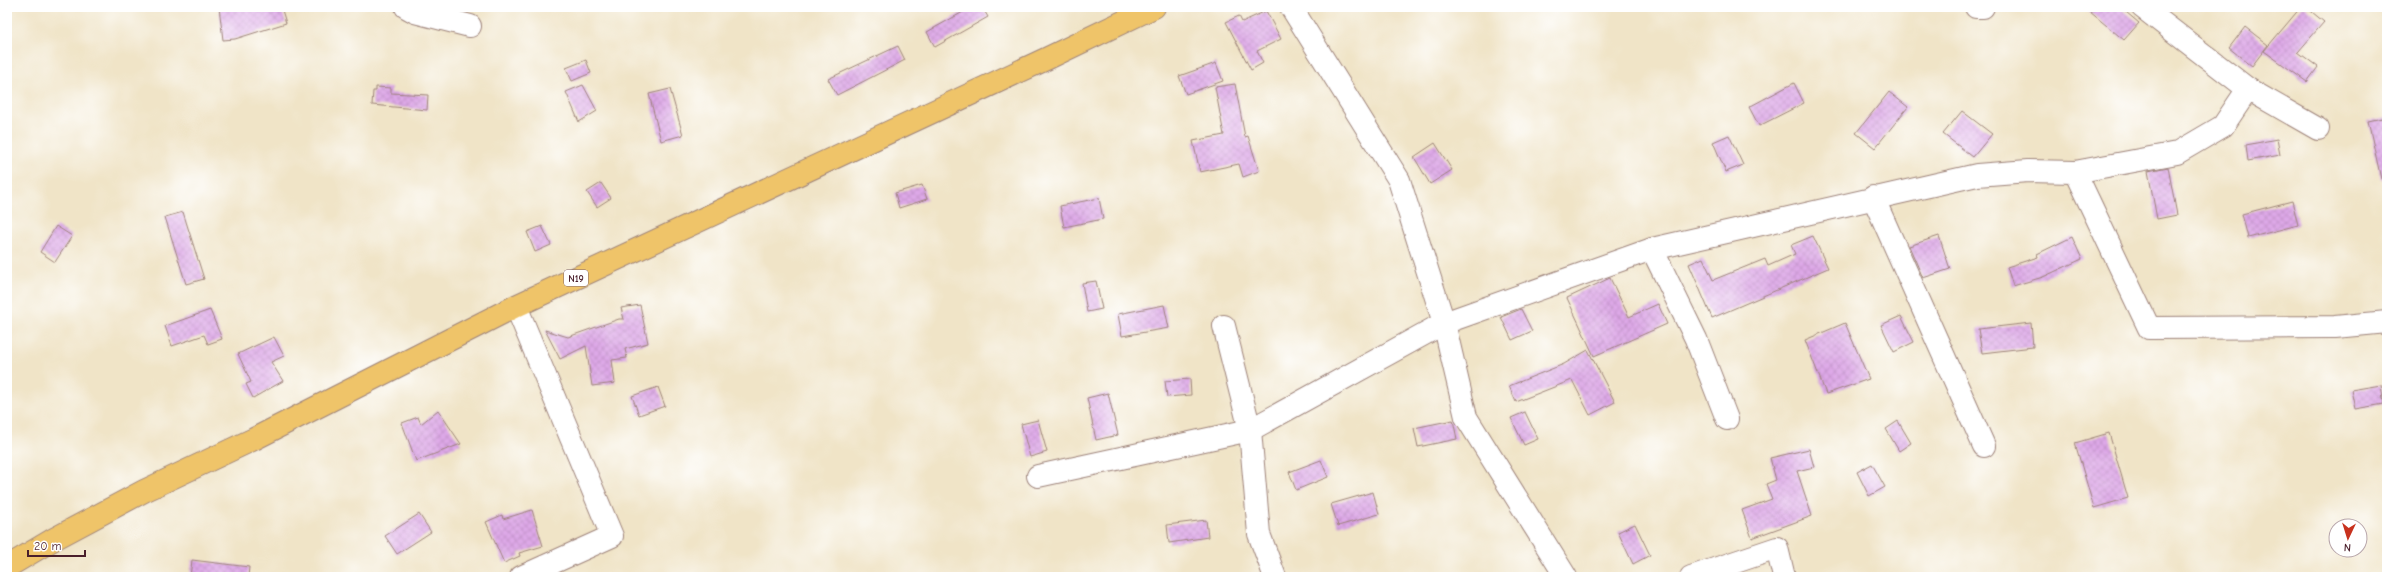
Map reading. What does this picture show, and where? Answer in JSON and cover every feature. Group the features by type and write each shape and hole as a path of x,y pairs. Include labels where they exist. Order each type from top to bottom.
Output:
{"main road":[{"name":"N19","path":"7,567 54,539 144,491 254,439 516,306 1046,60 1154,7"}],"street":[{"path":"406,7 415,12 470,26"},
{"path":"1291,7 1399,180 1444,323 1466,416 1566,577"},
{"path":"1976,7 1983,7"},
{"path":"2142,7 2248,89 2318,129"},
{"path":"1038,476 1250,430 1444,323 1652,249 1873,197 1977,175 2028,171 2075,172 2177,154 2222,126 2248,89"},
{"path":"2075,172 2149,328 2335,327 2387,322"},
{"path":"1873,197 1984,446"},
{"path":"1652,249 1696,339 1727,419"},
{"path":"516,306 612,536 521,577"},
{"path":"1224,326 1250,430 1259,534 1275,577"},
{"path":"1691,577 1777,548 1784,577"}],"building":[{"path":"219,7 281,7 286,23 235,39 223,40"},
{"path":"972,7 982,7 988,17 935,47 927,32"},
{"path":"2084,7 2120,7 2139,23 2124,40"},
{"path":"2301,7 2306,7 2324,22 2298,52 2318,67 2307,82 2264,51"},
{"path":"1266,11 1281,39 1257,51 1263,63 1251,70 1226,22 1239,16 1242,22"},
{"path":"2245,27 2268,45 2252,66 2229,48"},
{"path":"898,46 905,60 837,95 828,79"},
{"path":"586,60 591,73 572,81 566,68"},
{"path":"1216,63 1223,81 1186,94 1179,76"},
{"path":"1794,83 1804,103 1759,126 1749,107"},
{"path":"1235,84 1245,137 1248,136 1259,171 1243,177 1239,164 1200,172 1193,141 1224,135 1215,87"},
{"path":"583,85 597,111 579,122 566,92"},
{"path":"376,87 391,88 391,93 428,95 427,110 372,105 373,91 376,91"},
{"path":"670,89 683,135 661,141 649,94"},
{"path":"1889,92 1908,107 1875,148 1856,133"},
{"path":"1962,111 1992,134 1973,157 1943,134"},
{"path":"2387,117 2387,178 2381,179 2368,121"},
{"path":"1729,135 1743,165 1726,172 1713,142"},
{"path":"2277,139 2280,155 2248,161 2246,145"},
{"path":"1435,143 1452,170 1430,184 1414,157"},
{"path":"2168,167 2177,215 2157,219 2148,171"},
{"path":"601,183 611,198 597,207 587,192"},
{"path":"922,185 927,199 899,208 895,193"},
{"path":"1099,198 1103,219 1064,227 1060,206"},
{"path":"2292,201 2298,225 2248,238 2242,214"},
{"path":"183,212 204,279 186,284 165,217"},
{"path":"56,226 72,236 55,262 40,252"},
{"path":"542,226 551,245 535,252 527,232"},
{"path":"1813,236 1828,268 1712,318 1689,264 1703,258 1713,280 1765,259 1768,266 1795,254 1791,245"},
{"path":"1939,236 1950,269 1923,278 1909,246"},
{"path":"2072,237 2082,259 2043,277 2013,286 2007,267 2038,257 2037,254"},
{"path":"1610,278 1629,317 1658,304 1667,324 1594,356 1567,298"},
{"path":"1096,281 1102,309 1087,312 1082,283"},
{"path":"640,305 648,343 625,349 627,358 612,360 615,383 592,386 586,346 560,359 545,330 568,337 619,319 624,319 621,308"},
{"path":"1164,305 1169,328 1122,336 1118,314"},
{"path":"1521,309 1532,331 1512,340 1501,317"},
{"path":"210,310 222,339 208,344 204,335 172,346 165,326"},
{"path":"1901,316 1914,342 1894,352 1881,325"},
{"path":"1845,323 1869,379 1826,394 1805,340"},
{"path":"2031,323 2033,347 1982,353 1978,329"},
{"path":"274,337 284,356 271,362 283,381 253,398 246,384 251,382 238,354"},
{"path":"1588,350 1615,402 1590,415 1572,380 1516,402 1509,386 1564,364"},
{"path":"1190,379 1191,395 1167,397 1165,381"},
{"path":"2381,385 2384,404 2355,409 2351,390"},
{"path":"658,387 665,406 639,415 632,396"},
{"path":"1108,393 1118,435 1096,440 1087,398"},
{"path":"438,410 461,444 416,461 402,423 418,417 421,424"},
{"path":"1525,412 1538,439 1524,445 1511,418"},
{"path":"1038,420 1047,452 1030,457 1021,424"},
{"path":"1453,420 1457,439 1418,447 1414,428"},
{"path":"1898,421 1911,443 1899,451 1886,429"},
{"path":"2109,433 2128,498 2094,508 2075,443"},
{"path":"1809,449 1814,467 1797,471 1812,516 1752,538 1742,510 1772,499 1766,484 1776,480 1770,458"},
{"path":"1321,460 1328,477 1296,490 1289,472"},
{"path":"1872,464 1885,487 1869,496 1857,472"},
{"path":"1373,492 1379,514 1338,526 1331,504"},
{"path":"532,510 543,546 519,553 520,556 504,563 486,522 502,515 503,519"},
{"path":"419,514 431,532 397,554 385,536"},
{"path":"1206,520 1208,537 1169,543 1167,525"},
{"path":"1635,524 1650,555 1633,564 1618,532"},
{"path":"192,560 249,567 248,577 190,577"}]}
